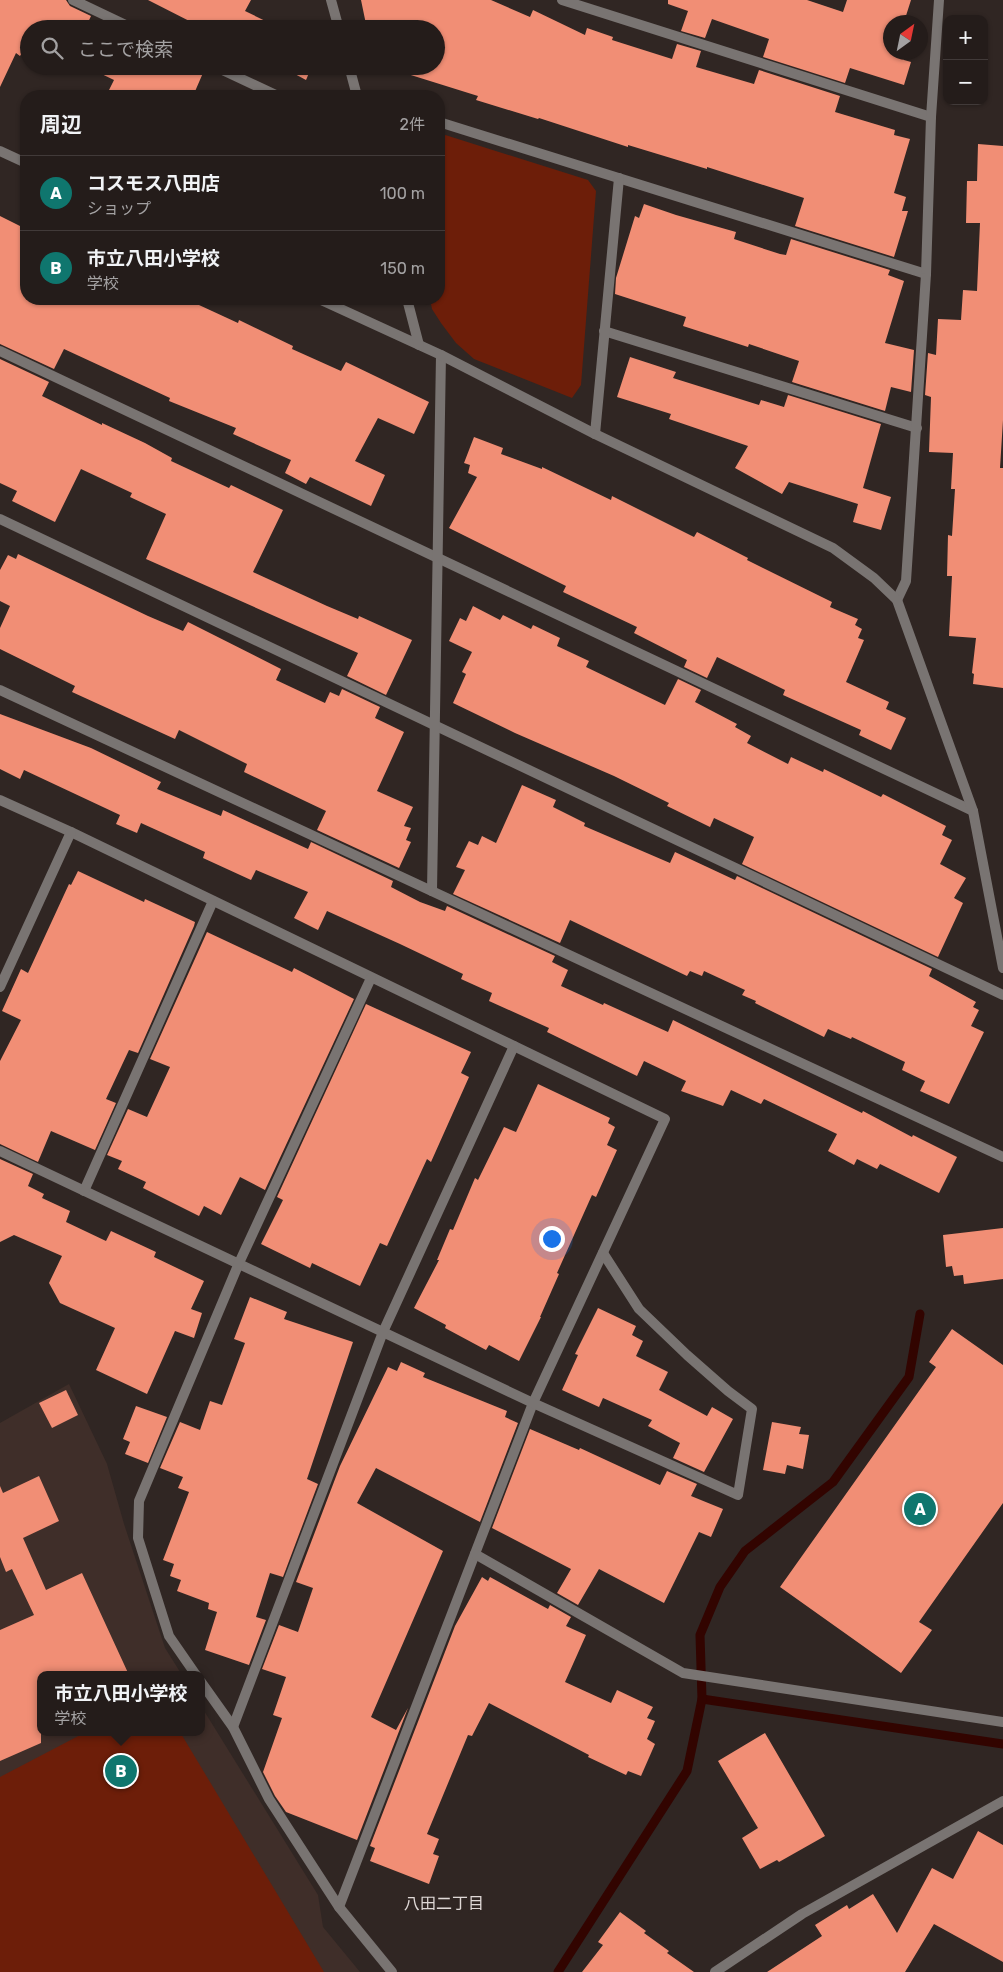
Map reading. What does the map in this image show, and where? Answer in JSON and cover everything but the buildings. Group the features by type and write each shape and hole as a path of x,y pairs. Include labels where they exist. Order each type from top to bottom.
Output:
{"street":[{"path":"73,0 115,20"},
{"path":"331,0 337,20"},
{"path":"562,0 931,116"},
{"path":"897,600 906,581 917,428 926,274 931,116 939,0"},
{"path":"233,75 265,90"},
{"path":"351,75 355,90"},
{"path":"445,124 926,274"},
{"path":"0,151 20,160"},
{"path":"596,434 619,178"},
{"path":"332,305 441,355 596,434 833,548 874,578 897,600 973,811 1003,968"},
{"path":"409,305 419,345"},
{"path":"604,332 917,428"},
{"path":"0,351 973,811"},
{"path":"432,891 441,355"},
{"path":"0,520 1003,994"},
{"path":"0,690 1003,1157"},
{"path":"0,800 71,832 665,1119 533,1403 339,1907"},
{"path":"0,987 71,832"},
{"path":"84,1191 213,901"},
{"path":"193,1671 169,1636 138,1538 139,1502 238,1264 372,978"},
{"path":"233,1727 383,1332 514,1046"},
{"path":"0,1151 533,1403 738,1494 752,1409 687,1355 639,1309 603,1253"},
{"path":"475,1554 683,1673 1003,1722"},
{"path":"205,1688 233,1727 269,1799 339,1907 392,1972"},
{"path":"715,1972 802,1914 1003,1801"}],"shaded area":[{"path":"445,135 588,180 596,191 581,385 572,398 474,359 456,343 432,309 431,305 445,305"},
{"path":"69,1384 107,1464 124,1524 165,1648 179,1671 37,1671 37,1736 205,1736 205,1712 318,1895 323,1927 360,1972 0,1972 0,1423"},
{"path":"78,1736 182,1736 324,1972 0,1972 0,1777"}],"waterway":[{"path":"558,1972 687,1771 702,1699 700,1635 720,1587 745,1551 833,1482 909,1377 920,1314"},
{"path":"702,1699 1003,1744"}],"place":[{"name":"コスモス八田店","path":"920,1509"},
{"name":"市立八田小学校","path":"121,1771"}],"district":[{"name":"八田二丁目","path":"444,1903"}]}
